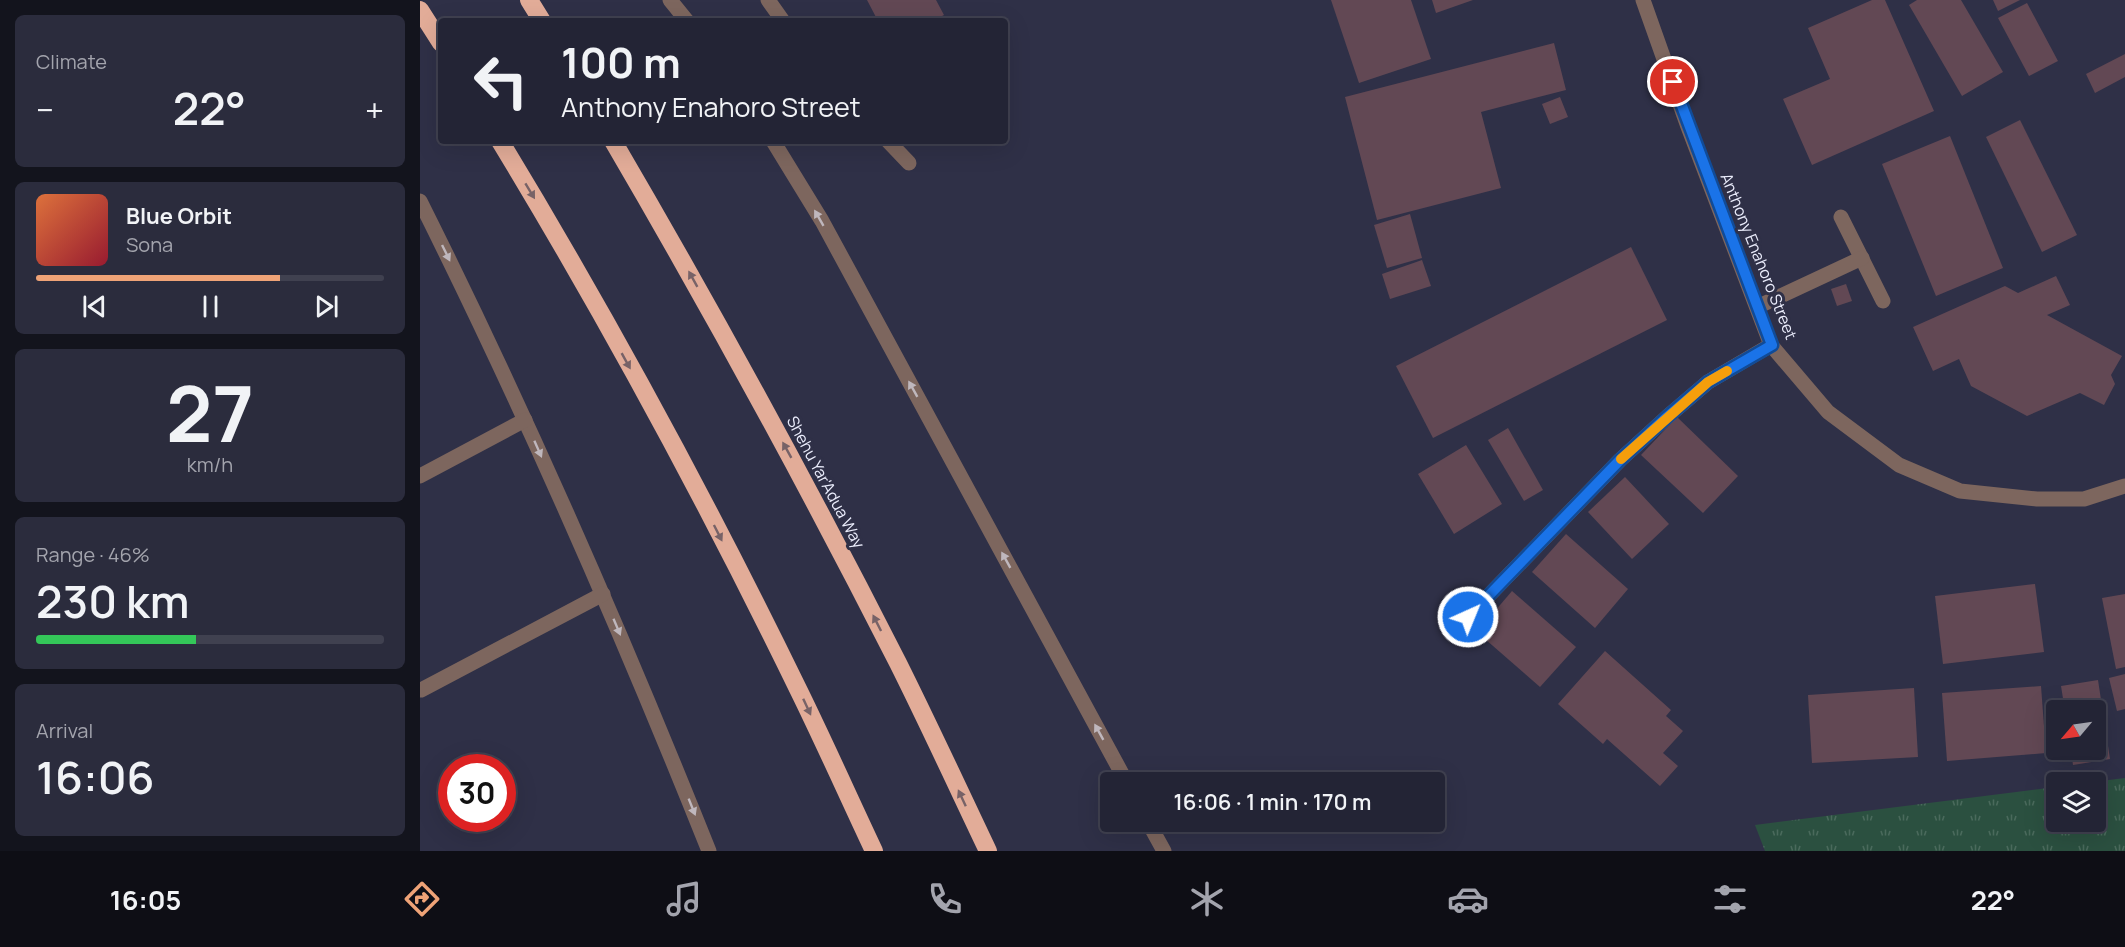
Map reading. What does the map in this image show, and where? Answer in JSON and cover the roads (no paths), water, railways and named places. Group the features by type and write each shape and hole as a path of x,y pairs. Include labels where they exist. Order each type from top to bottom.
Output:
{"highway":[{"path":"529,0 540,18"},
{"path":"420,10 438,38"},
{"path":"502,144 558,237 694,485 799,690 874,851"},
{"name":"Shehu Yar'Adua Way","path":"615,144 796,466 899,664 988,851"}],"street":[{"path":"670,0 685,18"},
{"path":"768,0 781,18"},
{"name":"Anthony Enahoro Street","path":"1643,0 1772,345 1828,412 1899,465 1960,490 2037,499 2084,499 2125,486"},
{"path":"775,144 822,221 1121,772"},
{"path":"891,144 909,163"},
{"path":"420,201 466,293 603,594 709,851"},
{"path":"1841,217 1883,301"},
{"path":"1757,307 1862,258"},
{"path":"1468,617 1620,460 1667,417 1708,382 1772,345"},
{"path":"420,476 525,420"},
{"path":"421,690 603,594"},
{"path":"1154,832 1164,851"}]}
